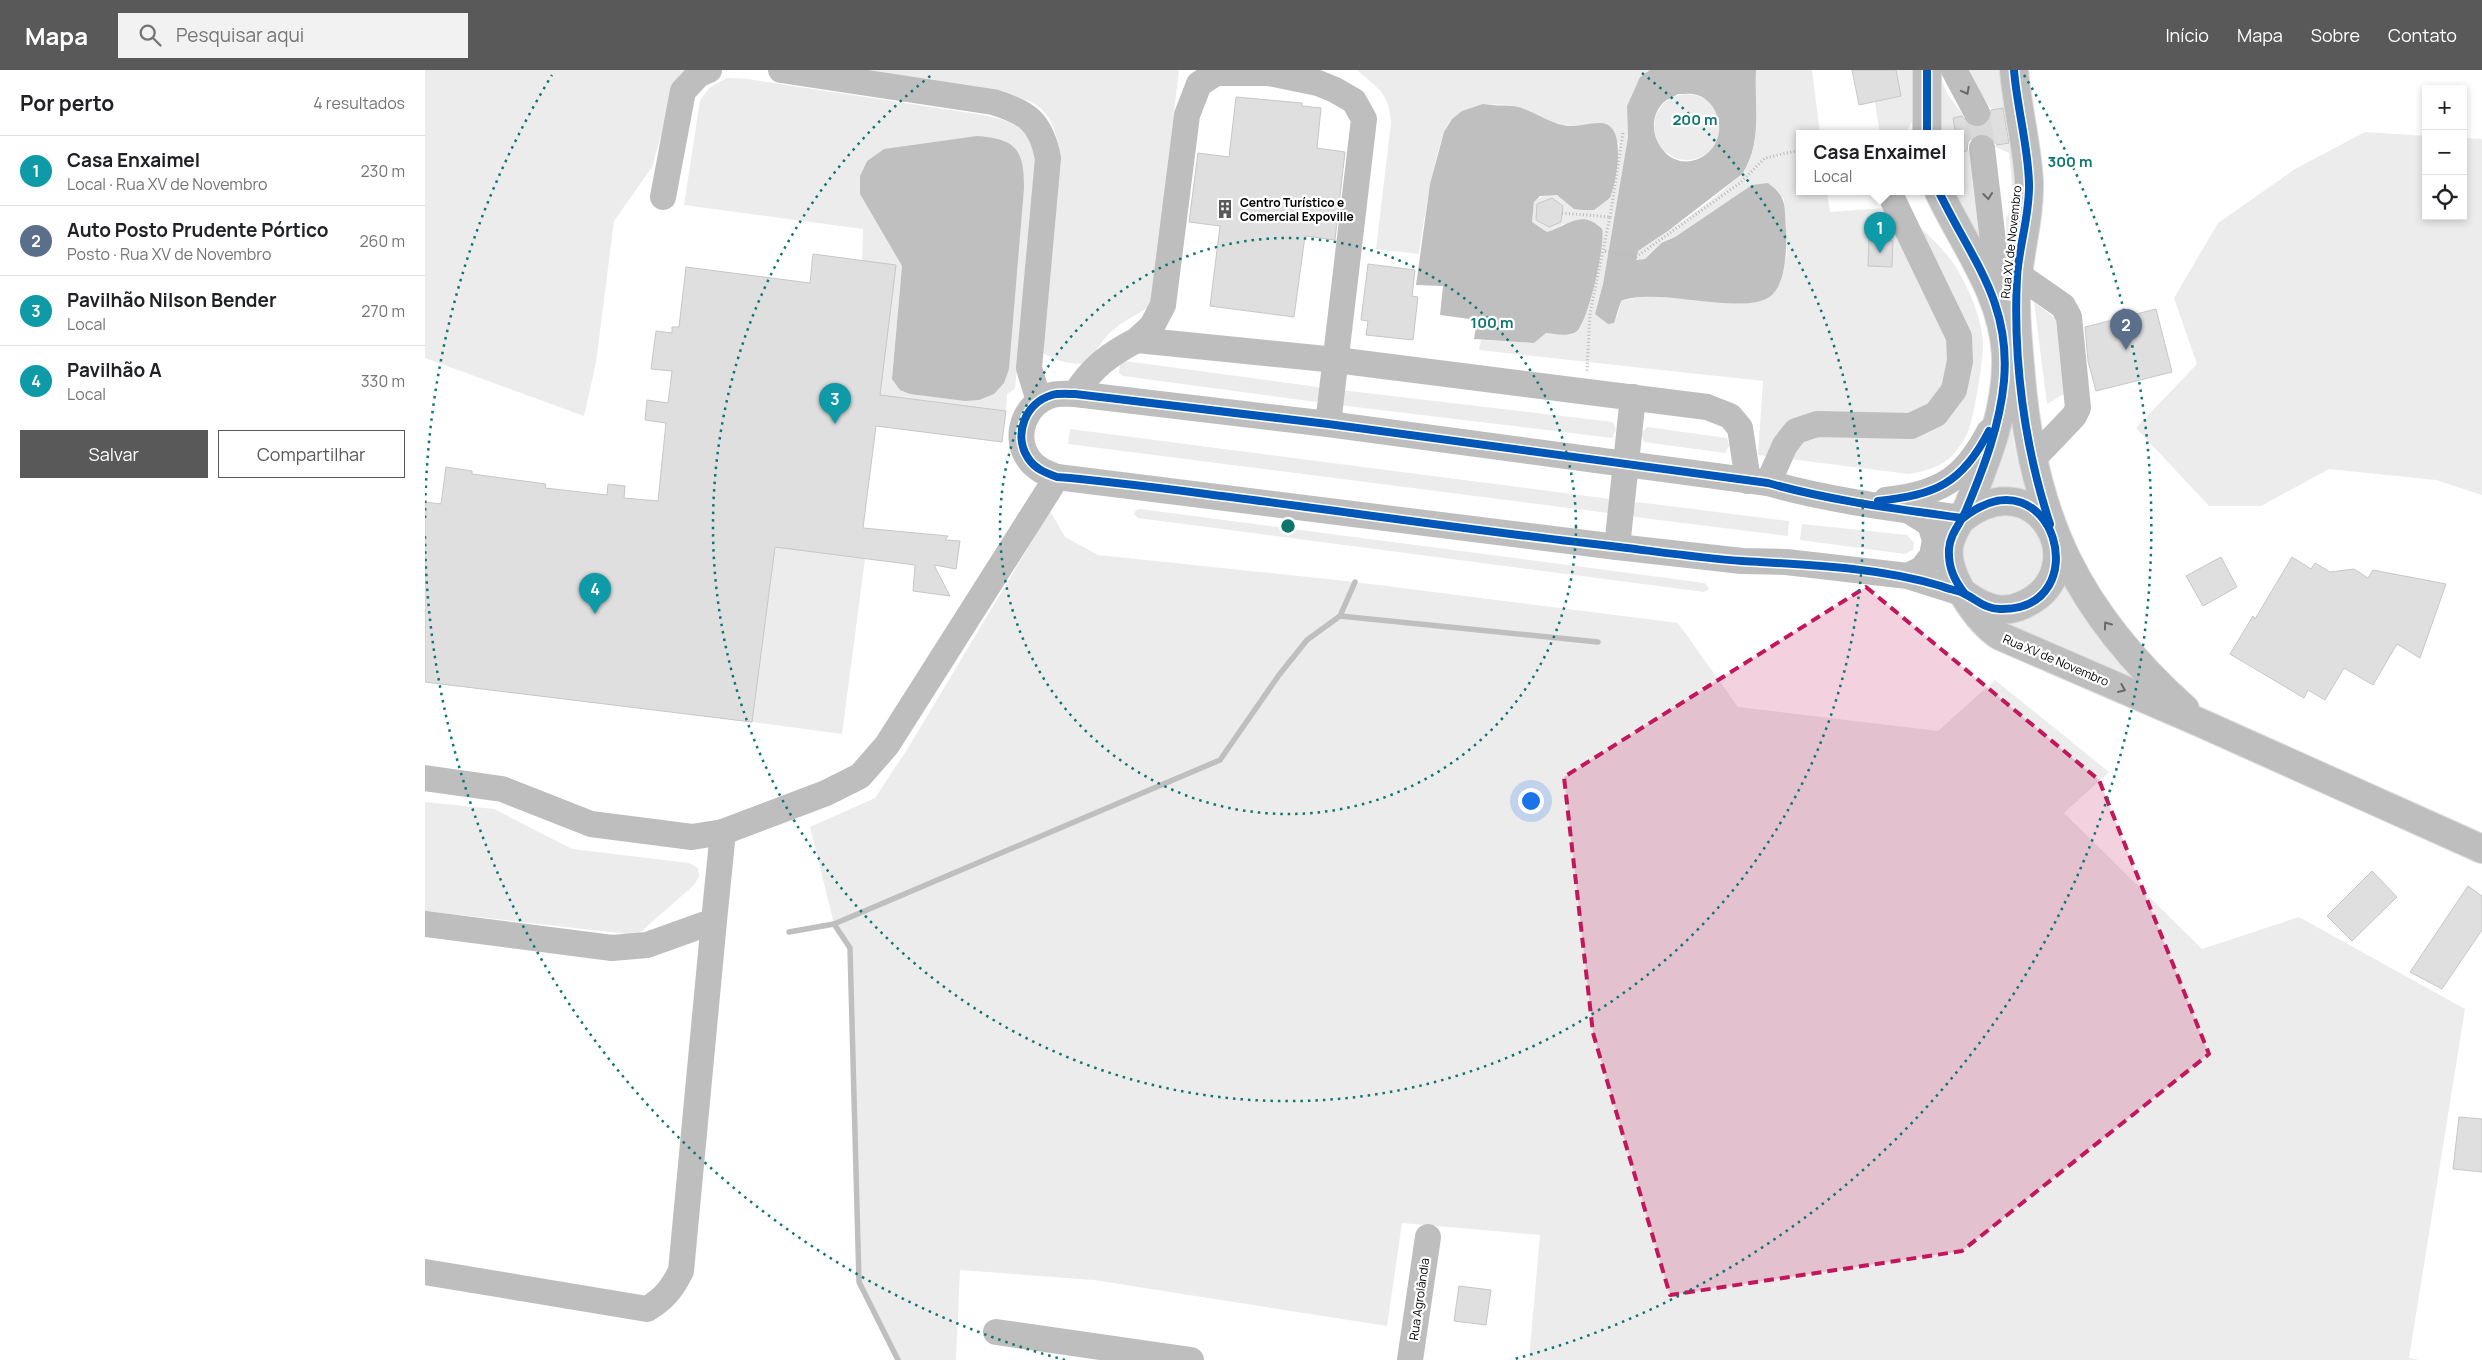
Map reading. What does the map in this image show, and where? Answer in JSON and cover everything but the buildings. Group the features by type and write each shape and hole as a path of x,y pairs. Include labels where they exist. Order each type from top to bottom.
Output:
{"main road":[{"path":"1926,130 1927,70"},
{"name":"Rua XV de Novembro","path":"2014,70 2029,183 2028,208 2017,274 2017,337 2022,392 2032,460 2040,493 2053,534 2076,577 2113,633 2158,683 2201,723"},
{"name":"Rua XV de Novembro","path":"1940,195 1955,225 1992,290 2003,326 2006,355 1999,414 1985,464 1963,518 1954,532 1949,548 1955,580 1981,619 1991,630 2000,636 2201,723 2482,849"},
{"path":"1963,518 1978,506 1995,501 2013,501 2029,507 2044,518 2053,534 2058,552 2055,571 2047,588 2034,600 2017,608 1998,610 1980,605 1965,594"}],"street":[{"path":"663,196 683,90 699,75 709,70"},
{"path":"781,70 993,102 1017,109 1035,124 1045,141 1049,158 1029,368 1039,401"},
{"path":"1954,70 1977,113"},
{"path":"1075,394 1082,383 1108,355 1137,340 1153,326 1163,305 1187,115 1199,84 1216,72 1269,71 1318,83 1335,90 1354,101 1364,119 1328,424"},
{"path":"1982,148 2003,326"},
{"path":"1758,482 1796,432 1817,424 1911,426 1936,414 1954,390 1959,361 1959,337 1890,195"},
{"path":"2017,274 2063,306 2069,317 2078,408 2074,416 2032,460"},
{"path":"1137,340 1336,360 1707,407 1730,416 1740,428 1758,482"},
{"path":"1963,518 1864,503 1758,482 1328,424 1075,394 1053,395 1039,401 1027,413 1022,428 1022,443 1028,459 1041,471 1057,477 1617,547 1742,561 1785,562 1908,576 1965,594"},
{"path":"1617,547 1633,397"},
{"path":"1864,503 1907,498 1950,482 1971,462 1999,414"},
{"path":"425,778 502,789 591,824 692,836 723,832 826,792 860,776 887,746 1057,477"},
{"path":"1908,510 1930,524 1935,540 1932,556 1922,569 1908,576"},
{"path":"425,1272 647,1309 661,1301 673,1288 681,1271 723,832"},
{"path":"425,924 612,948 647,945 714,921"},
{"name":"Rua Agrolândia","path":"1410,1360 1428,1237"},
{"path":"996,1332 1191,1360"}],"path":[{"path":"1585,391 1591,313 1605,251 1623,133"},
{"path":"1605,251 1636,257 1740,183 1765,158 1796,151"},
{"path":"1562,213 1610,217"}],"highlighted area":[{"path":"1866,587 2099,780 2209,1054 1962,1251 1670,1295 1593,1033 1564,777"}],"shaded area":[{"path":"425,70 687,70 675,86 652,167 614,221 596,363 584,416 425,358"},
{"path":"842,70 1179,70 1151,306 1122,323 1107,335 1089,364 1065,362 1043,353 1059,148 1048,116 1035,104 1003,93"},
{"path":"1357,70 1650,70 1640,77 1627,106 1628,137 1603,284 1595,314 1617,317 1621,301 1646,296 1740,303 1757,301 1782,275 1787,255 1784,199 1768,183 1752,186 1675,237 1660,243 1645,259 1635,260 1638,251 1681,223 1716,196 1743,171 1749,162 1753,151 1756,128 1756,70 1812,70 1820,130 1796,130 1796,195 1827,195 1830,212 1897,207 1934,240 1950,259 1963,280 1973,302 1980,325 1983,349 1973,414 1968,432 1958,449 1947,461 1929,469 1909,474 1758,455 1763,381 1479,350 1481,340 1534,343 1546,333 1556,334 1581,327 1594,286 1603,234 1563,224 1557,229 1547,232 1532,222 1534,202 1538,198 1551,194 1560,197 1568,204 1610,199 1619,144 1602,123 1564,125 1542,119 1518,107 1507,105 1482,106 1467,110 1453,118 1441,142 1431,182 1419,254 1376,249 1391,123 1388,104 1376,87","holes":["1551,198 1563,206 1561,222 1549,227 1536,220 1537,204"]},
{"path":"1650,70 1756,70 1755,137 1749,162 1742,174 1668,231 1638,251 1636,260 1645,259 1661,243 1675,237 1752,185 1768,183 1779,193 1784,203 1786,229 1786,254 1783,273 1777,289 1772,295 1760,301 1743,304 1637,297 1621,301 1614,323 1608,324 1595,314 1603,284 1628,137 1627,106 1640,77","holes":["1678,94 1695,94 1700,96 1711,104 1716,113 1719,126 1718,138 1704,156 1694,160 1683,161 1672,158 1659,145 1655,133 1654,121 1658,109 1665,101"]},
{"path":"1896,70 1912,70 1917,104 1909,127 1907,130 1879,130 1875,102 1901,96"},
{"path":"1964,70 2003,70 2020,183 2013,225 2007,240 2006,218 2014,204 2009,153 1993,146 2011,142 2005,108 1993,110 1968,82"},
{"path":"1938,73 1948,95 1964,116 1953,118 1955,130 1936,130"},
{"path":"727,78 748,79 983,115 1011,123 1023,131 1028,137 1036,156 1015,389 1007,394 1006,411 880,395 862,261 863,229 684,205 700,101 709,88","holes":["884,149 965,401 892,379 902,266 860,194 860,176 867,161"]},
{"path":"1681,94 1693,94 1705,99 1715,109 1720,121 1718,140 1705,155 1693,160 1681,160 1669,155 1659,145 1654,133 1654,121 1659,109 1669,99"},
{"path":"1483,104 1519,107 1563,125 1573,126 1602,123 1610,126 1615,134 1618,144 1618,156 1615,180 1610,198 1594,210 1574,209 1557,195 1540,196 1534,202 1532,222 1547,232 1581,219 1594,223 1602,229 1603,237 1599,265 1591,298 1581,325 1574,333 1563,335 1546,333 1534,343 1474,339 1477,320 1440,315 1443,286 1416,285 1430,184 1444,132 1452,119 1462,111"},
{"path":"2365,132 2422,136 2422,220 2467,220 2467,138 2482,139 2482,495 2436,480 2329,469 2261,506 2209,506 2136,428 2197,364 2174,298 2218,223 2295,169"},
{"path":"977,136 1001,140 1009,144 1020,156 1024,175 1009,369 1004,383 994,394 979,400 965,401 910,394 900,390 892,379 902,266 860,194 860,176 867,161 884,149"},
{"path":"1971,150 1982,244 1953,195 1964,195 1964,151"},
{"path":"2034,302 2060,322 2067,392 2047,404"},
{"path":"1125,361 1318,387 1320,390 1319,399 1316,402 1123,376 1119,373 1120,364"},
{"path":"1341,390 1613,422 1616,430 1612,438 1339,405"},
{"path":"2009,401 2014,444 2027,495 1978,499"},
{"path":"1647,427 1727,438 1729,446 1725,453 1644,442 1641,434"},
{"path":"1070,429 1610,499 1608,513 1068,444"},
{"path":"1637,502 1789,521 1788,536 1635,517 1631,514 1632,505"},
{"path":"1140,509 1705,583 1709,589 1704,592 1138,518 1134,514 1136,510"},
{"path":"1050,511 1065,537 1098,555 1355,582 1678,623 1738,707 1938,731 1995,680 2109,772 2064,813 2202,949 2299,917 2465,1009 2409,1358 2419,1360 1529,1360 1540,1235 1402,1223 1387,1326 1094,1280 960,1270 956,1360 898,1360 859,1282 850,948 834,924 810,827 875,798 908,748"},
{"path":"1996,511 2024,516 2043,537 2046,565 2030,589 2003,599 1976,590 1960,566 1963,537 1970,525"},
{"path":"1802,524 1907,535 1914,543 1913,550 1905,554 1800,540"},
{"path":"775,547 865,559 842,734 752,722"},
{"path":"2065,577 2148,690 2020,633 2004,621"},
{"path":"425,802 494,809 572,849 689,863 698,868 699,877 693,886 637,935 425,911"}],"waterway":[{"path":"789,932 834,924 1220,760 1279,675 1307,640 1340,616 1355,582"},
{"path":"1340,616 1598,642"},
{"path":"834,924 850,948 859,1282 898,1360"}],"tunnel":[{"path":"1977,113 1982,148"}],"cycle path":[{"path":"1927,70 1927,130"},
{"path":"2014,70 2027,155 2029,183 2028,207 2017,277 2016,308 2019,371 2022,402 2033,464 2050,524"},
{"path":"1940,195 1975,260 1995,304 2005,353 2002,397 1995,430 1973,493 1954,533 1949,549 1951,567 1958,584 1965,594"},
{"path":"1055,394 1075,394 1328,424 1768,483 1840,500 1963,518 1995,502 2021,503 2041,516 2053,538 2056,562 2049,586 2031,603 1995,609 1985,606 1963,593 1941,586 1868,571 1696,557 1104,481 1057,477 1041,470 1028,458 1022,440 1022,430 1029,412 1043,399 1055,394"},
{"path":"1878,501 1916,495 1945,484 1968,463 1979,449 1989,431"}],"place":[{"name":"Centro Turístico e Comercial Expoville","path":"1225,209"},
{"name":"Casa Enxaimel","path":"1880,253"},
{"name":"Auto Posto Prudente Pórtico","path":"2126,350"},
{"name":"Pavilhão Nilson Bender","path":"835,424"},
{"name":"Pavilhão A","path":"595,614"}]}
